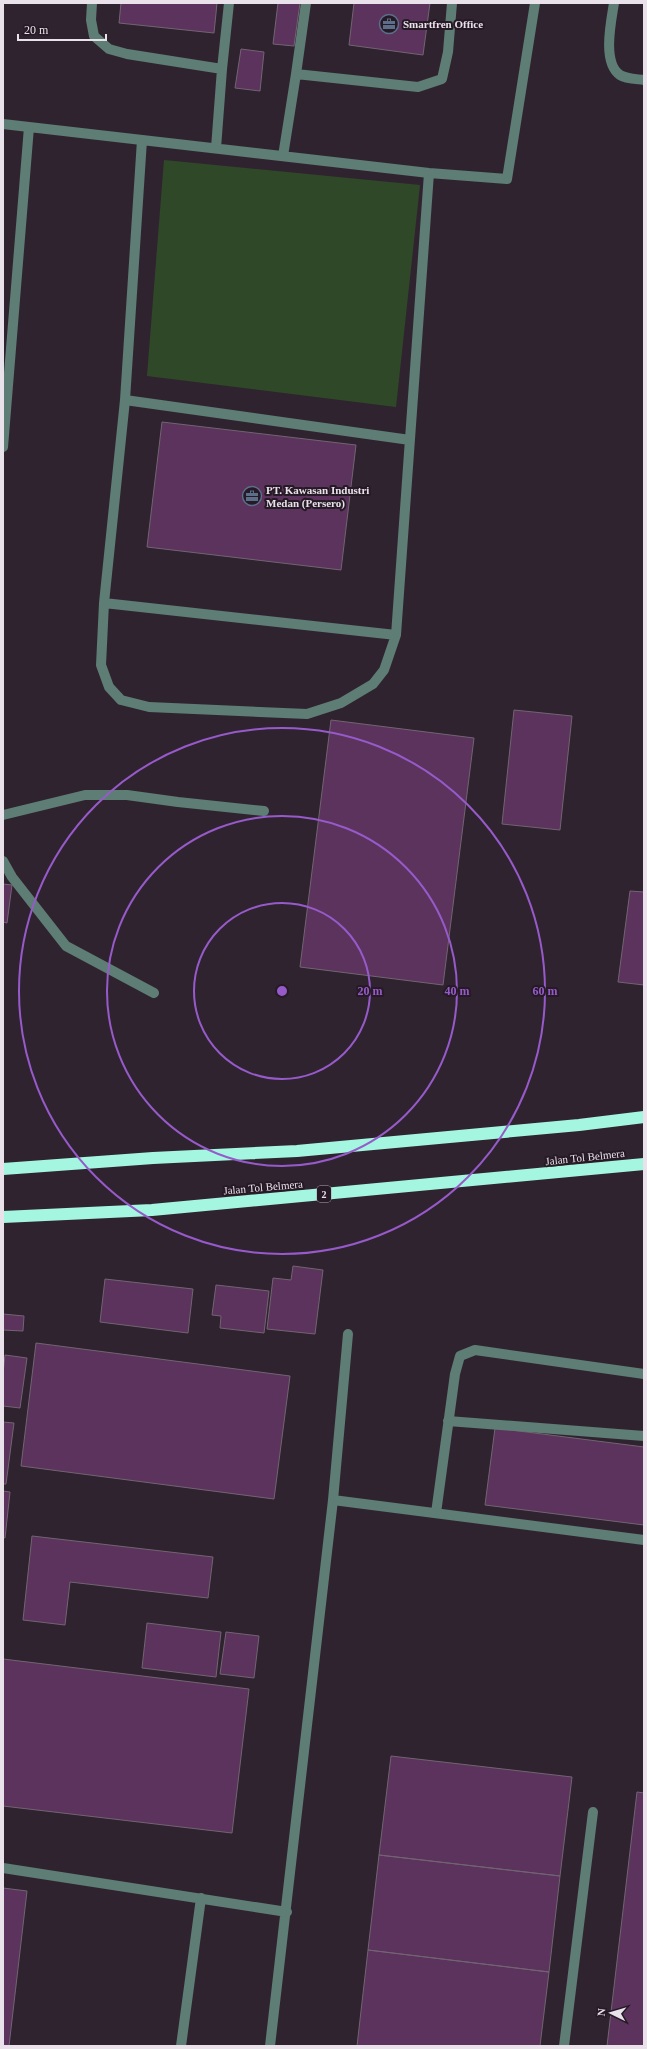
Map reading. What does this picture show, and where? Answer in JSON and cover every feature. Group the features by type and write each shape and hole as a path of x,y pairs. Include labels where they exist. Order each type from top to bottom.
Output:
{"highway":[{"path":"3,1169 153,1158 297,1151 579,1125 644,1117"},
{"name":"Jalan Tol Belmera","path":"3,1218 152,1210 644,1164"}],"lane":[{"path":"92,3 90,20 94,36 109,49 127,54 222,68"},
{"path":"216,148 229,3"},
{"path":"283,156 306,3"},
{"path":"296,74 418,87 442,79 448,52 452,3"},
{"path":"3,124 429,173 506,178 535,3"},
{"path":"614,3 609,38 610,57 613,70 621,76 644,80"},
{"path":"3,447 29,127"},
{"path":"142,140 125,400 104,604 101,665 109,687 121,700 149,707 307,714 341,704 373,684 384,670 396,635 429,173"},
{"path":"125,400 410,440"},
{"path":"104,604 396,635"},
{"path":"3,815 85,795 127,795 264,811"},
{"path":"3,861 12,877 66,946 154,993"},
{"path":"270,2046 287,1912 333,1500 348,1334"},
{"path":"436,1513 455,1374 460,1356 475,1350 644,1374"},
{"path":"448,1421 644,1436"},
{"path":"333,1500 644,1540"},
{"path":"564,2046 593,1812"},
{"path":"3,1868 287,1912"},
{"path":"181,2046 201,1898"}],"green space":[{"path":"164,160 420,185 396,407 147,376"}],"building":[{"path":"121,3 217,3 214,33 119,23"},
{"path":"278,3 300,3 294,46 273,44"},
{"name":"Smartfren Office","path":"354,3 430,3 423,55 349,45"},
{"path":"241,49 264,52 260,91 235,88"},
{"name":"PT. Kawasan Industri Medan (Persero)","path":"162,422 356,445 341,570 147,547"},
{"path":"514,710 572,716 560,830 502,824"},
{"path":"331,720 474,738 443,985 300,967"},
{"path":"3,884 12,885 7,923 3,922"},
{"path":"630,891 644,892 644,985 618,982"},
{"path":"293,1266 323,1270 315,1334 267,1329 273,1278 291,1280"},
{"path":"105,1279 193,1289 188,1333 100,1322"},
{"path":"216,1285 269,1291 264,1333 220,1328 221,1316 212,1315"},
{"path":"3,1314 24,1316 23,1331 3,1330"},
{"path":"36,1343 290,1376 274,1499 21,1466"},
{"path":"5,1355 27,1358 20,1408 3,1406 3,1374"},
{"path":"3,1422 14,1423 6,1484 3,1484"},
{"path":"495,1428 644,1447 644,1525 485,1505"},
{"path":"3,1491 10,1492 5,1538 3,1537"},
{"path":"32,1536 213,1557 208,1598 70,1582 65,1625 23,1620"},
{"path":"147,1623 221,1632 216,1677 142,1668"},
{"path":"226,1632 259,1636 254,1678 220,1674"},
{"path":"3,1659 249,1689 232,1833 3,1806"},
{"path":"391,1756 572,1777 560,1876 379,1855"},
{"path":"637,1792 644,1793 644,2046 607,2046"},
{"path":"379,1855 560,1876 549,1972 368,1950"},
{"path":"3,1888 27,1891 9,2046 3,2046"},
{"path":"368,1950 549,1972 540,2046 357,2046"}],"place":[{"name":"Smartfren Office","path":"389,24"},
{"name":"PT. Kawasan Industri Medan (Persero)","path":"252,496"}]}
